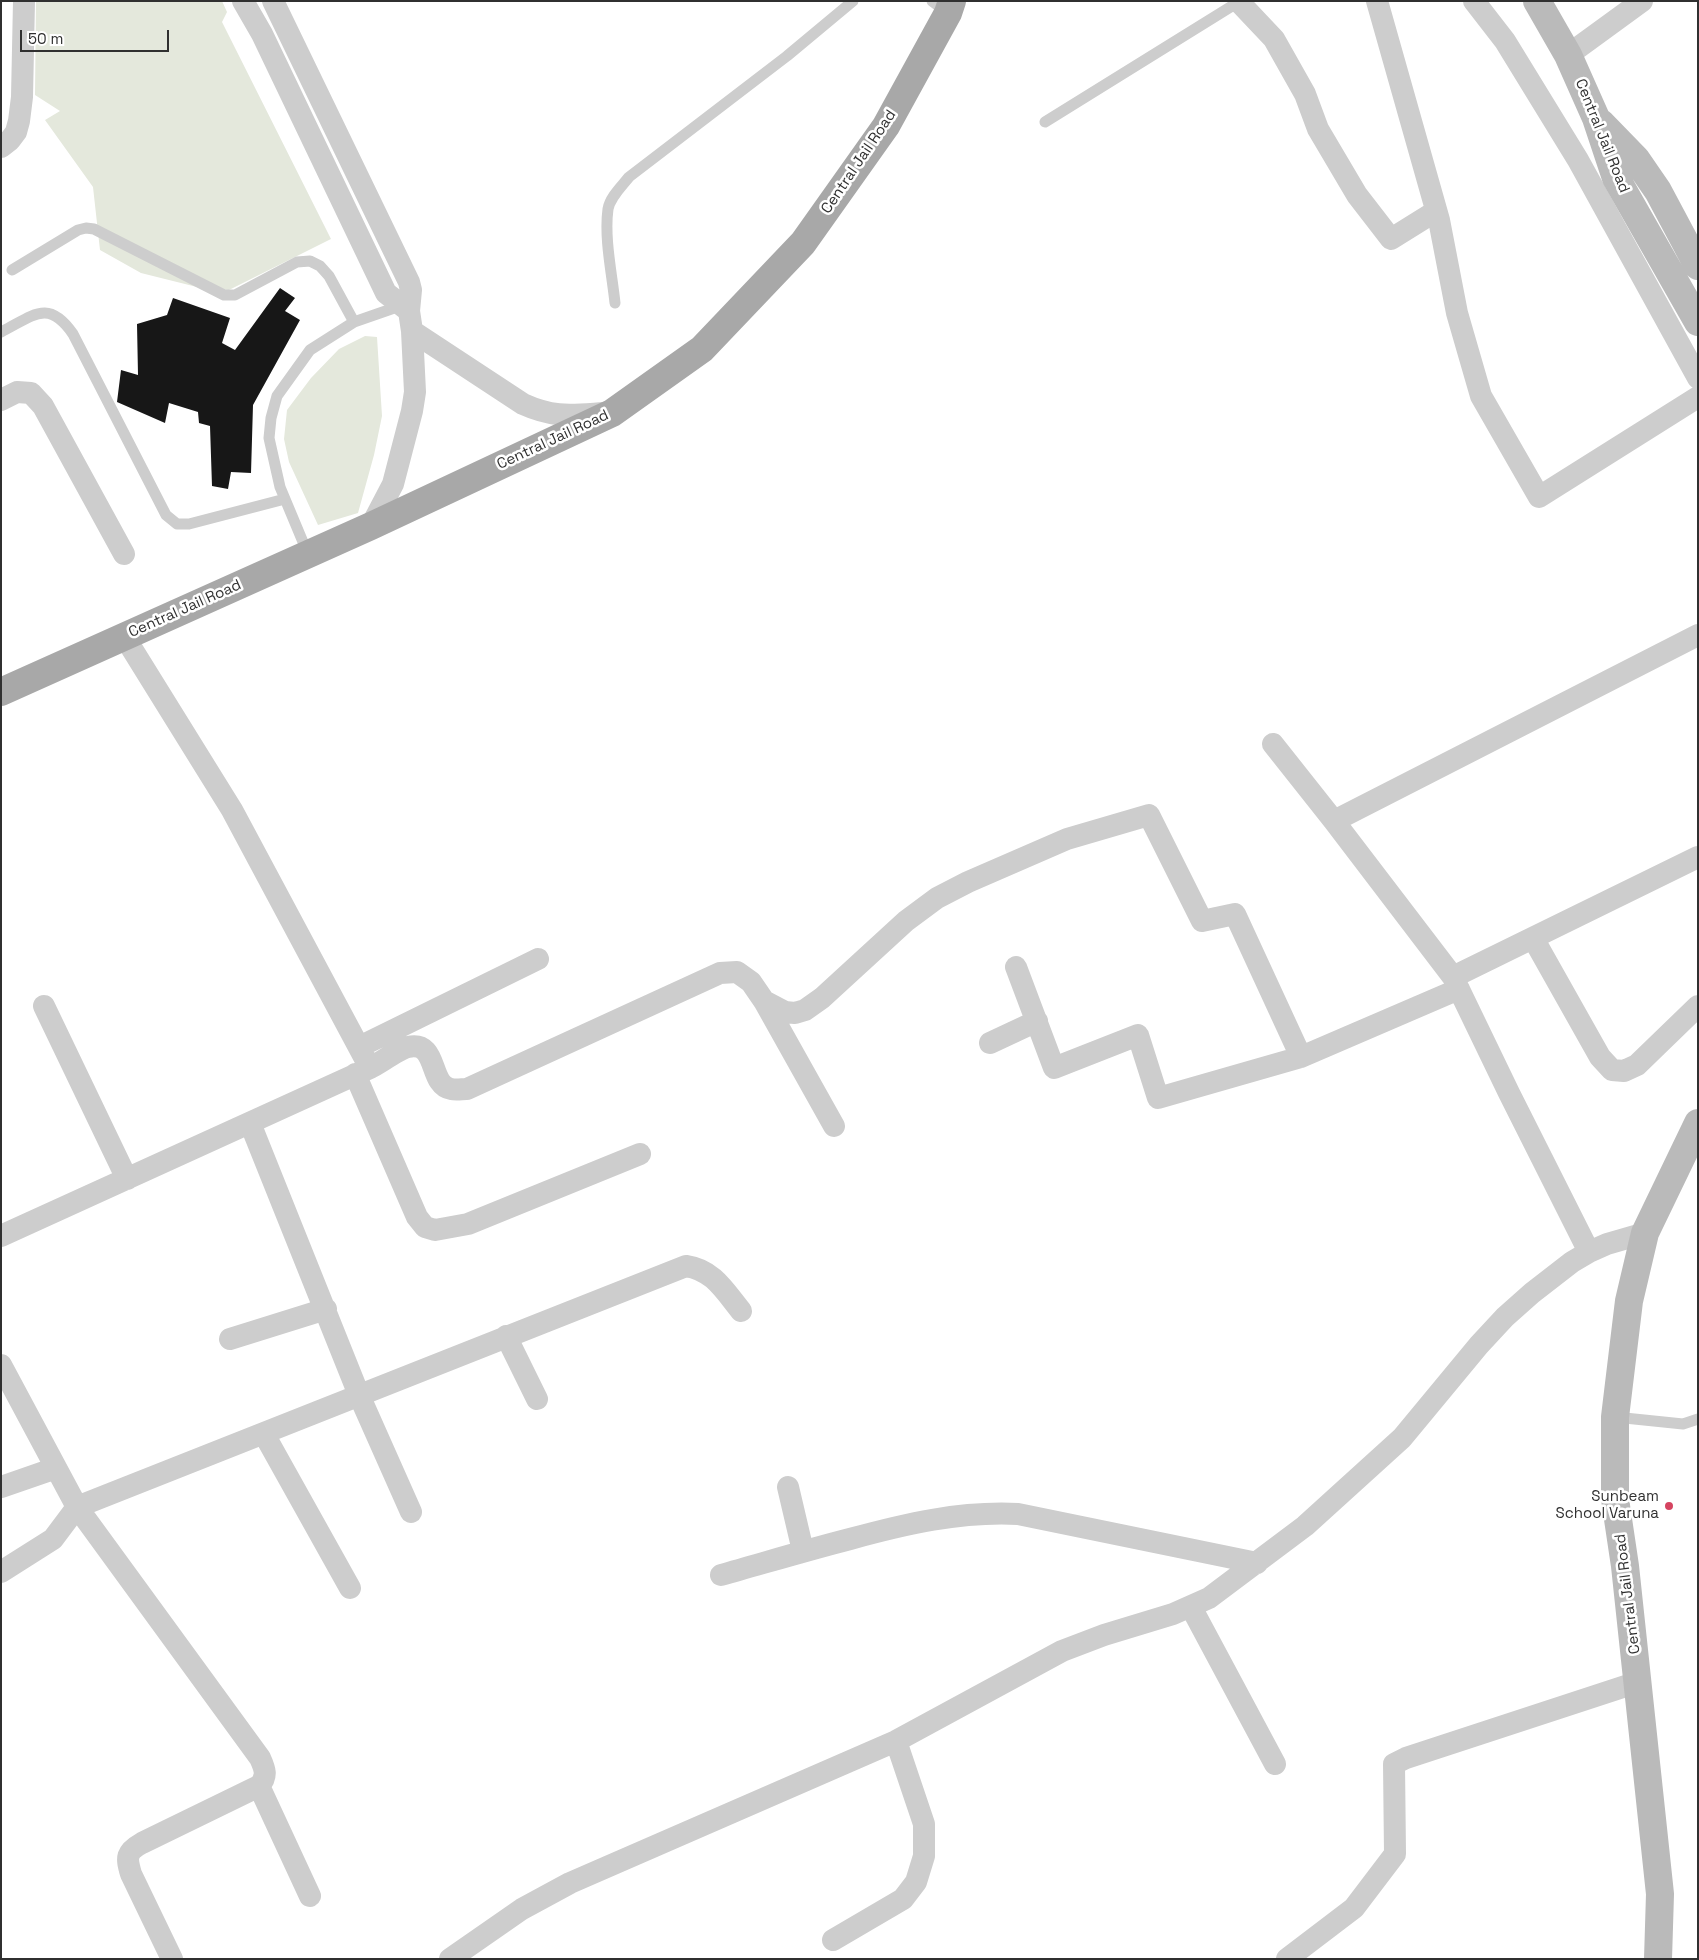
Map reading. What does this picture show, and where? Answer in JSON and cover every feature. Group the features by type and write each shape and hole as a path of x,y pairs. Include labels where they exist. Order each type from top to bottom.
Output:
{"main road":[{"name":"Central Jail Road","path":"1,692 371,526 612,412 702,349 803,242 886,126 944,5"}],"street":[{"path":"1,147 16,132 19,122 22,97 24,1"},
{"path":"244,1 262,34 386,293 407,316 523,404 540,412 561,416 612,412"},
{"path":"273,1 409,282 411,290 407,316 415,392 412,410 393,484 371,526"},
{"path":"1240,1 1274,39 1306,94 1318,129 1358,194 1391,239 1436,211"},
{"path":"1377,1 1436,211 1457,313 1481,396 1539,497 1698,397"},
{"path":"1474,1 1505,40 1578,160 1698,378"},
{"name":"Central Jail Road","path":"1537,1 1568,55 1596,118 1616,178 1698,322"},
{"path":"1568,55 1642,1"},
{"path":"1596,118 1636,159 1658,191 1696,258"},
{"path":"1,400 17,392 31,393 42,406 124,554"},
{"path":"124,636 232,810 359,1046 363,1071 417,1217 425,1227 435,1230 468,1224 640,1154"},
{"path":"1334,821 1698,636"},
{"path":"1273,744 1334,821 1456,983 1508,1093 1588,1252"},
{"path":"764,1001 785,1012 796,1013 805,1010 822,998 906,920 937,898 968,882 1067,839 1149,815 1202,921 1235,914 1301,1056"},
{"path":"1016,967 1054,1068 1138,1035 1158,1098 1301,1056 1456,983 1533,938 1696,861"},
{"path":"1533,938 1600,1057 1612,1070 1624,1071 1637,1065 1698,1006"},
{"path":"359,1046 538,959"},
{"path":"1,1236 363,1071 409,1047 421,1048 429,1054 439,1081 450,1089 467,1089 720,973 737,972 751,982 764,1001 834,1126"},
{"path":"44,1006 127,1179"},
{"path":"990,1043 1037,1022"},
{"path":"250,1122 359,1395 411,1512"},
{"name":"Central Jail Road","path":"1658,1959 1660,1894 1625,1566 1615,1499 1615,1427 1630,1301 1645,1233 1698,1123"},
{"path":"450,1959 522,1909 570,1883 896,1741 1062,1651 1104,1634 1190,1607 1209,1598 1306,1526 1402,1438 1479,1345 1505,1317 1532,1293 1588,1252 1607,1244 1645,1233"},
{"path":"1,1572 53,1539 77,1507 686,1266 699,1268 712,1276 741,1310"},
{"path":"230,1339 326,1309"},
{"path":"506,1336 537,1400"},
{"path":"1,1365 77,1507 260,1758 266,1770 264,1780 258,1786 132,1848 129,1854 127,1862 131,1874 172,1959"},
{"path":"264,1434 350,1588"},
{"path":"1,1487 56,1468"},
{"path":"788,1487 803,1551"},
{"path":"721,1575 803,1551 928,1520 992,1513 1018,1514 1257,1564"},
{"path":"1190,1607 1275,1764"},
{"path":"1287,1959 1354,1908 1395,1854 1394,1764 1406,1758 1638,1682"},
{"path":"833,1940 903,1899 916,1882 924,1856 924,1824 896,1741"},
{"path":"258,1786 310,1896"}],"lane":[{"path":"615,303 608,241 608,208 617,191 629,177 787,56 853,1"},
{"path":"1045,122 1240,1"},
{"path":"12,270 78,230 86,228 94,229 224,295 235,295 296,262 310,261 320,266 329,276 354,322"},
{"path":"1,332 39,313 50,313 63,320 73,334 166,515 177,524 189,524 285,499"},
{"path":"308,554 280,487 269,438 271,418 277,396 310,350 354,322 407,316"},
{"path":"1615,1427 1683,1424 1698,1419"}],"shaded area":[{"path":"36,1 222,1 227,12 222,22 331,239 229,290 201,288 141,273 100,250 93,187 45,120 60,111 35,95"},
{"path":"365,336 377,337 382,416 374,455 358,513 318,525 289,462 284,439 287,410 311,378 339,349"}],"building":[{"path":"280,288 295,298 285,311 300,320 253,405 251,473 231,472 228,489 212,486 210,426 199,423 198,412 169,403 165,423 117,402 121,370 138,375 137,324 167,315 173,298 230,318 222,343 235,350"}],"place":[{"name":"Sunbeam School Varuna","path":"1669,1506"}]}
